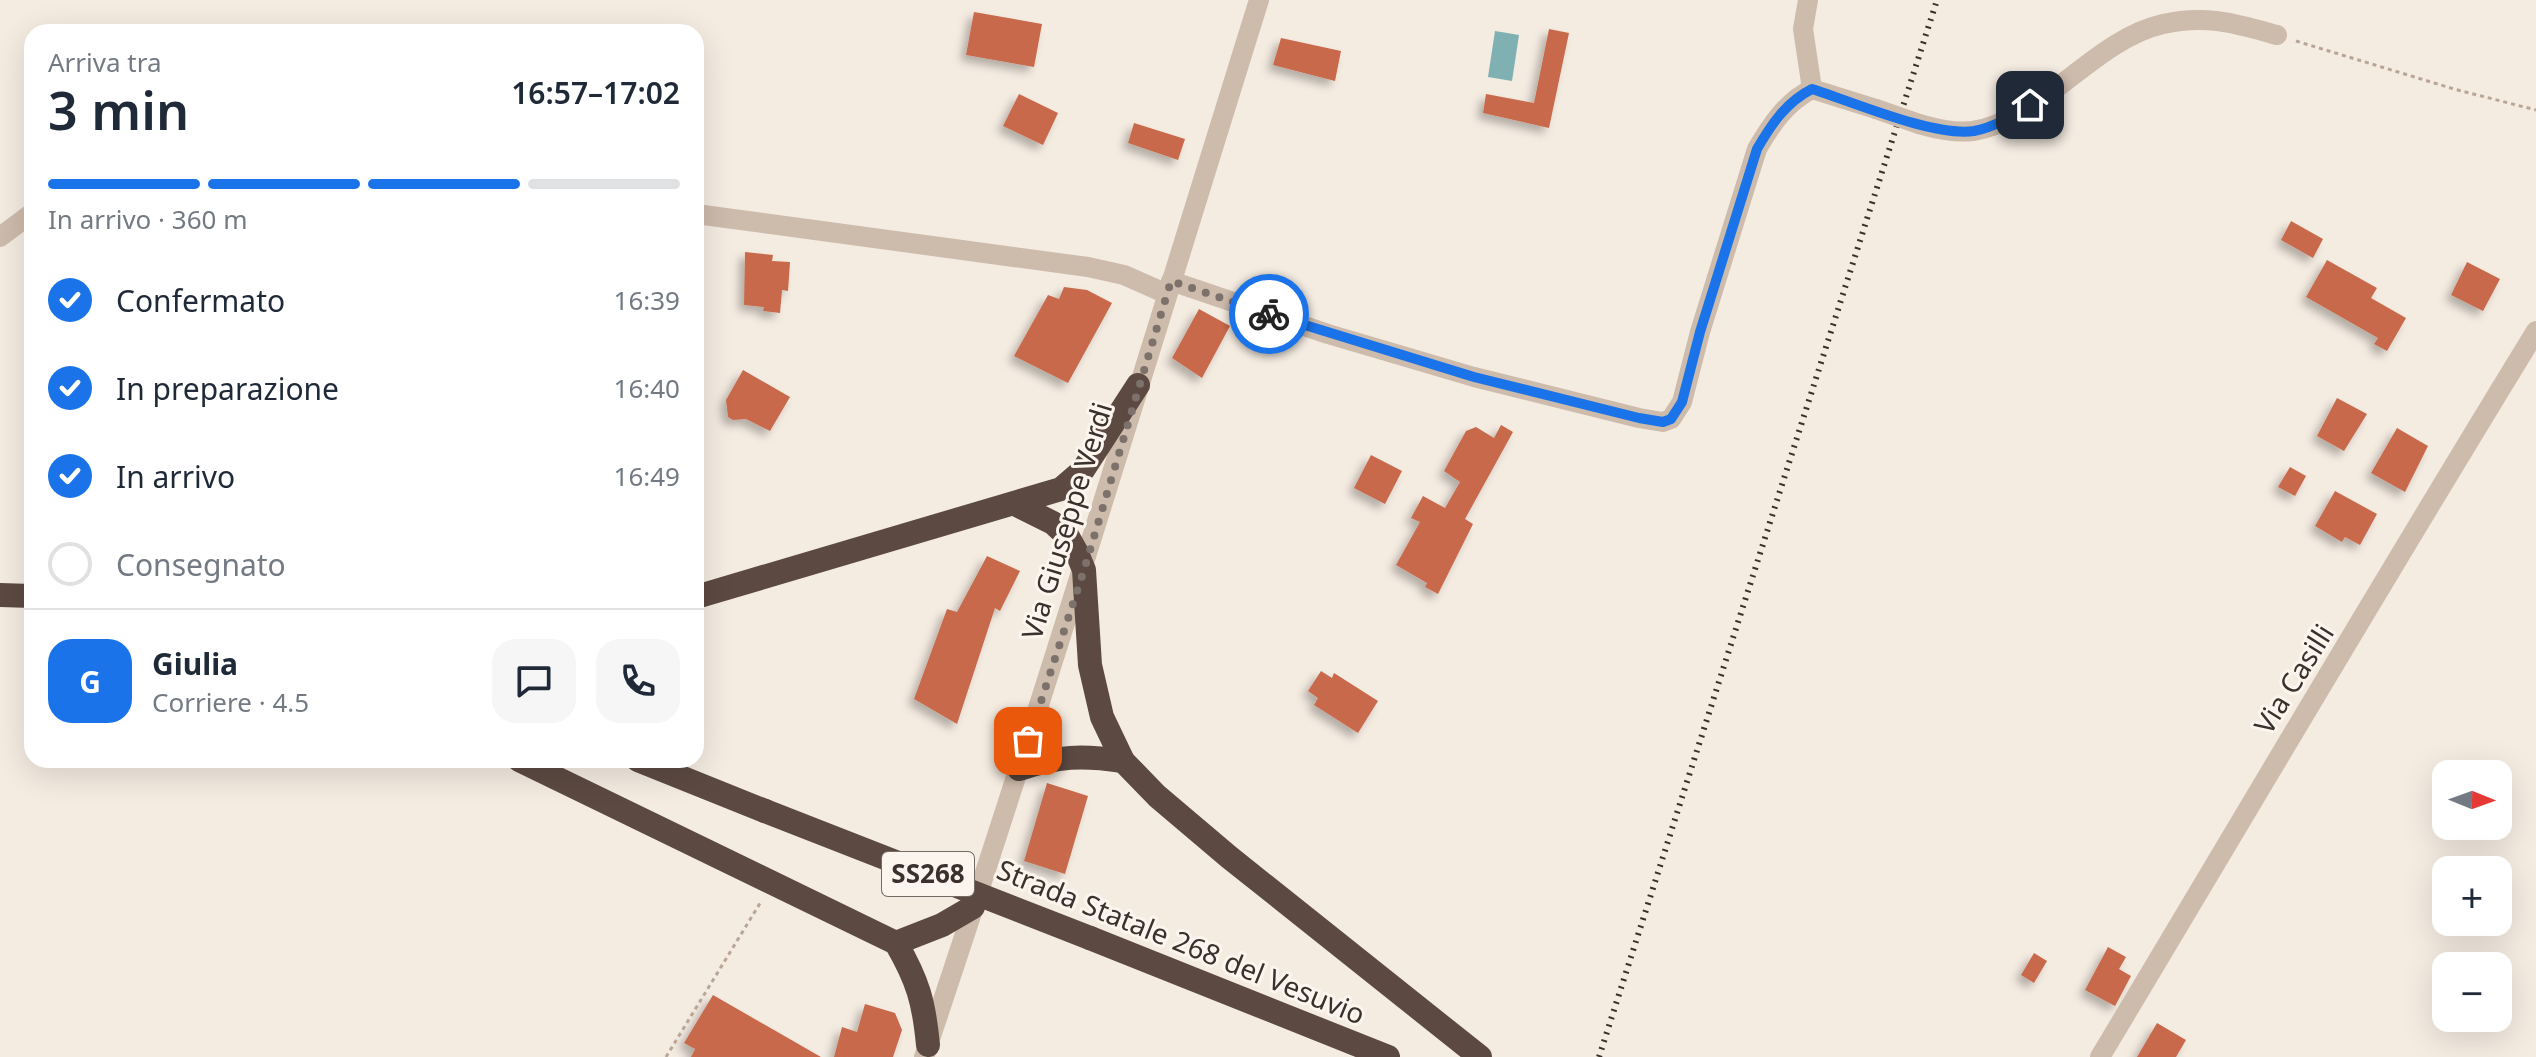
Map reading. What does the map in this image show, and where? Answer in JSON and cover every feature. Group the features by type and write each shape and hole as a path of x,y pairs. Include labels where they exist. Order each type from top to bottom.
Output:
{"highway":[{"path":"704,595 1061,489 1083,470 1138,385"},
{"path":"1015,504 1053,523 1068,537 1084,570 1090,665 1102,717 1123,761 1157,796 1229,857 1480,1057"},
{"path":"0,595 24,596"},
{"path":"1019,769 1051,758 1089,756 1123,761"},
{"path":"535,768 896,943 914,974 925,1007 926,1051"},
{"name":"Strada Statale 268 del Vesuvio","path":"658,768 1388,1057"},
{"path":"896,943 942,925 973,907"}],"street":[{"name":"Via Giuseppe Verdi","path":"926,1051 1084,570 1138,385 1259,0"},
{"path":"1808,0 1803,29 1812,89"},
{"path":"704,215 1088,267 1169,287 1474,377 1663,422 1671,419 1682,402 1700,332 1757,149 1773,123 1799,96 1812,89 1919,124 1962,132 2003,122 2119,42 2163,24 2222,20 2277,35"},
{"path":"0,237 24,219"},
{"name":"Via Casilli","path":"2100,1057 2251,800 2326,683 2536,331"}],"path":[{"path":"2277,35 2454,89 2536,110"},
{"path":"666,1057 772,883"}],"water":[{"path":"1495,31 1519,35 1512,81 1488,77"}],"building":[{"path":"974,12 1042,24 1034,67 966,55"},
{"path":"1549,29 1569,33 1549,128 1483,113 1486,94 1534,103"},
{"path":"1281,38 1341,51 1335,81 1273,65"},
{"path":"1019,94 1058,113 1043,145 1003,126"},
{"path":"1134,123 1185,139 1178,160 1128,143"},
{"path":"2291,221 2323,239 2313,258 2281,240"},
{"path":"745,252 773,255 772,261 790,262 788,291 782,290 780,313 744,305"},
{"path":"2327,260 2377,288 2371,298 2406,318 2387,351 2374,344 2378,338 2306,297"},
{"path":"2467,262 2500,279 2483,311 2451,295"},
{"path":"1064,287 1087,290 1112,303 1068,383 1014,356 1048,295 1059,299"},
{"path":"1199,309 1230,326 1202,378 1172,358"},
{"path":"743,370 790,397 770,431 746,419 733,420 728,417 726,400"},
{"path":"2337,398 2367,414 2344,451 2317,436"},
{"path":"1501,425 1513,432 1465,519 1473,524 1438,594 1425,587 1427,583 1396,565 1420,522 1411,518 1423,496 1445,508 1460,482 1444,471 1466,431 1476,427 1494,438"},
{"path":"2397,428 2428,446 2405,492 2371,473"},
{"path":"1371,455 1402,471 1385,504 1354,488"},
{"path":"2290,467 2306,476 2295,496 2278,487"},
{"path":"2335,491 2377,514 2360,545 2345,537 2342,542 2315,526"},
{"path":"987,556 1020,571 1000,611 995,608 957,724 914,699 947,609 957,612"},
{"path":"1321,671 1332,678 1334,673 1378,701 1358,733 1314,705 1318,698 1308,691"},
{"path":"1047,783 1088,796 1065,874 1024,861"},
{"path":"2108,947 2126,957 2119,969 2131,976 2115,1006 2085,990"},
{"path":"2034,953 2047,961 2034,983 2021,975"},
{"path":"713,995 821,1057 691,1057 695,1049 684,1043"},
{"path":"865,1004 895,1013 902,1030 893,1057 834,1057 842,1027 857,1032"},
{"path":"2157,1023 2186,1040 2176,1057 2137,1057"}],"railway":[{"path":"1599,1057 1937,0"}],"way so far":[{"path":"1028,741 1084,570 1171,281 1269,314"}],"route":[{"path":"1269,314 1474,377 1663,422 1671,419 1682,402 1700,332 1757,149 1773,123 1799,96 1812,89 1919,124 1962,132 2003,122 2030,105"}]}
